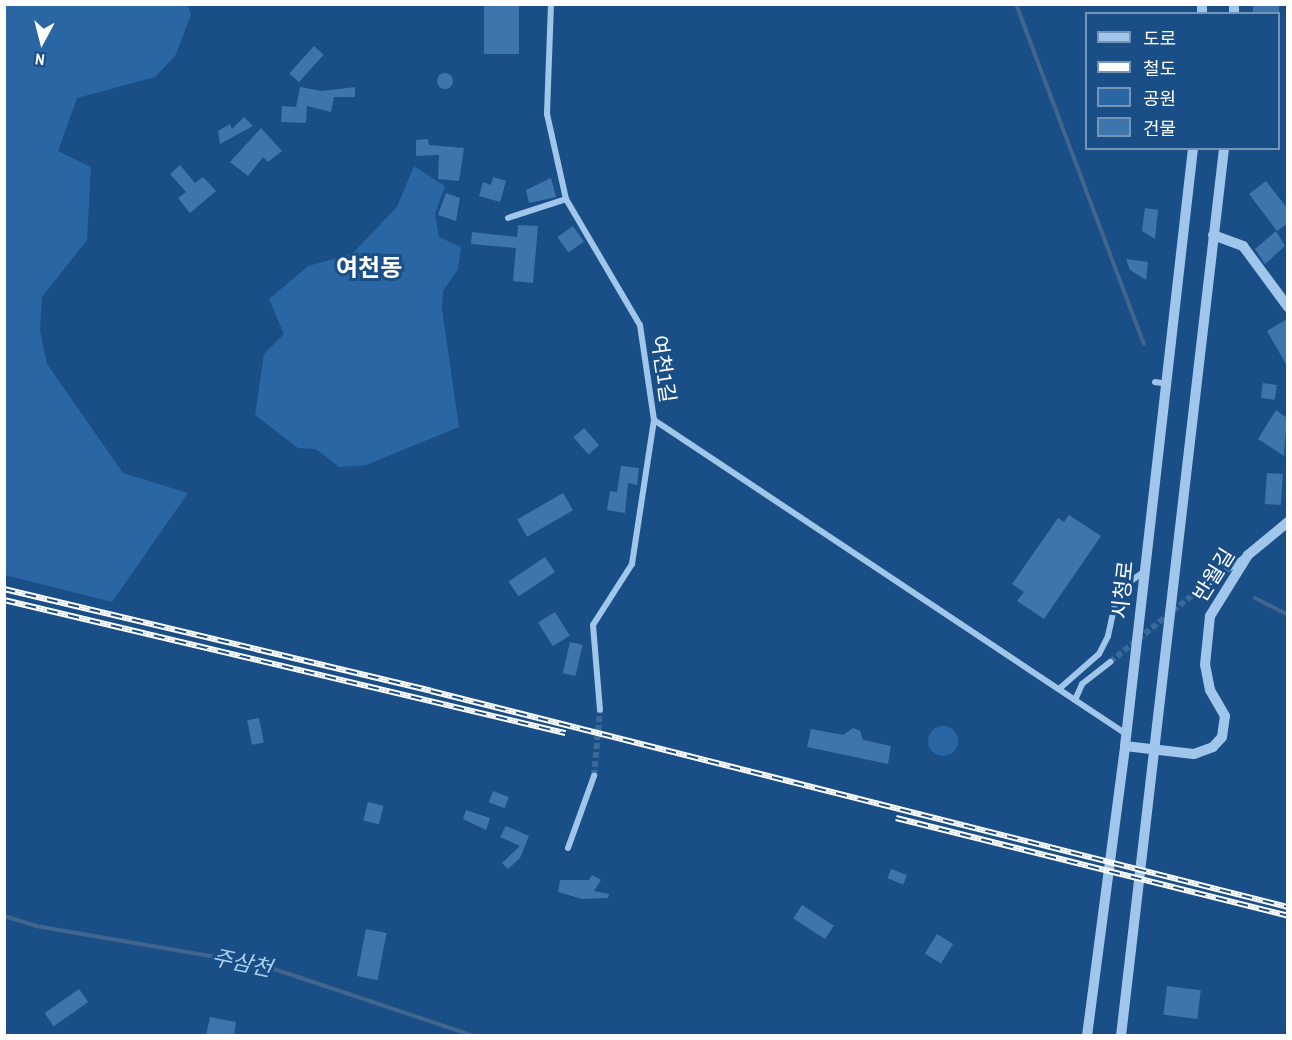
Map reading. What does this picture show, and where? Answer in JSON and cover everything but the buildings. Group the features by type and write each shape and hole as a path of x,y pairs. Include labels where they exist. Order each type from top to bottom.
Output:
{"street":[{"name":"여천1길","path":"551,4 548,114 566,199 640,325 654,420 632,564 592,629 600,710"},
{"name":"시청로","path":"1087,1035 1127,734 1193,150"},
{"path":"1121,1035 1158,749 1224,150"},
{"path":"508,218 566,199"},
{"path":"1213,235 1243,246 1287,307"},
{"path":"1155,382 1167,384"},
{"path":"654,420 1127,734"},
{"name":"반월길","path":"1125,746 1202,752 1225,731 1225,716 1207,678 1207,630 1220,595 1248,555 1287,522"},
{"path":"1195,593 1248,555"},
{"path":"1059,689 1099,654 1108,636 1118,590 1145,570"},
{"path":"1074,700 1082,684 1110,662"},
{"path":"568,848 594,776"}],"green space":[{"path":"4,5 188,5 191,15 175,56 155,77 77,98 58,151 91,167 87,240 42,297 40,331 47,364 123,473 188,493 112,602 5,575"},
{"path":"414,166 445,186 435,214 439,237 461,247 458,269 443,291 442,309 459,427 366,465 339,467 316,449 298,448 255,415 264,354 284,334 269,299 308,266 352,254 397,207"},
{"path":"943,726 954,730 958,741 954,752 943,756 932,752 928,741 932,730"}],"waterway":[{"path":"1016,4 1144,344"},
{"path":"1255,598 1288,615"},
{"name":"주삼천","path":"4,916 36,926 262,965 474,1036"}],"tunnel":[{"path":"1110,662 1195,593"},
{"path":"594,776 600,710"}],"railway":[{"path":"4,589 431,691 1288,907"},
{"path":"4,600 565,733"},
{"path":"896,818 1288,916"}],"district":[{"name":"여천동","path":"369,268"}]}
